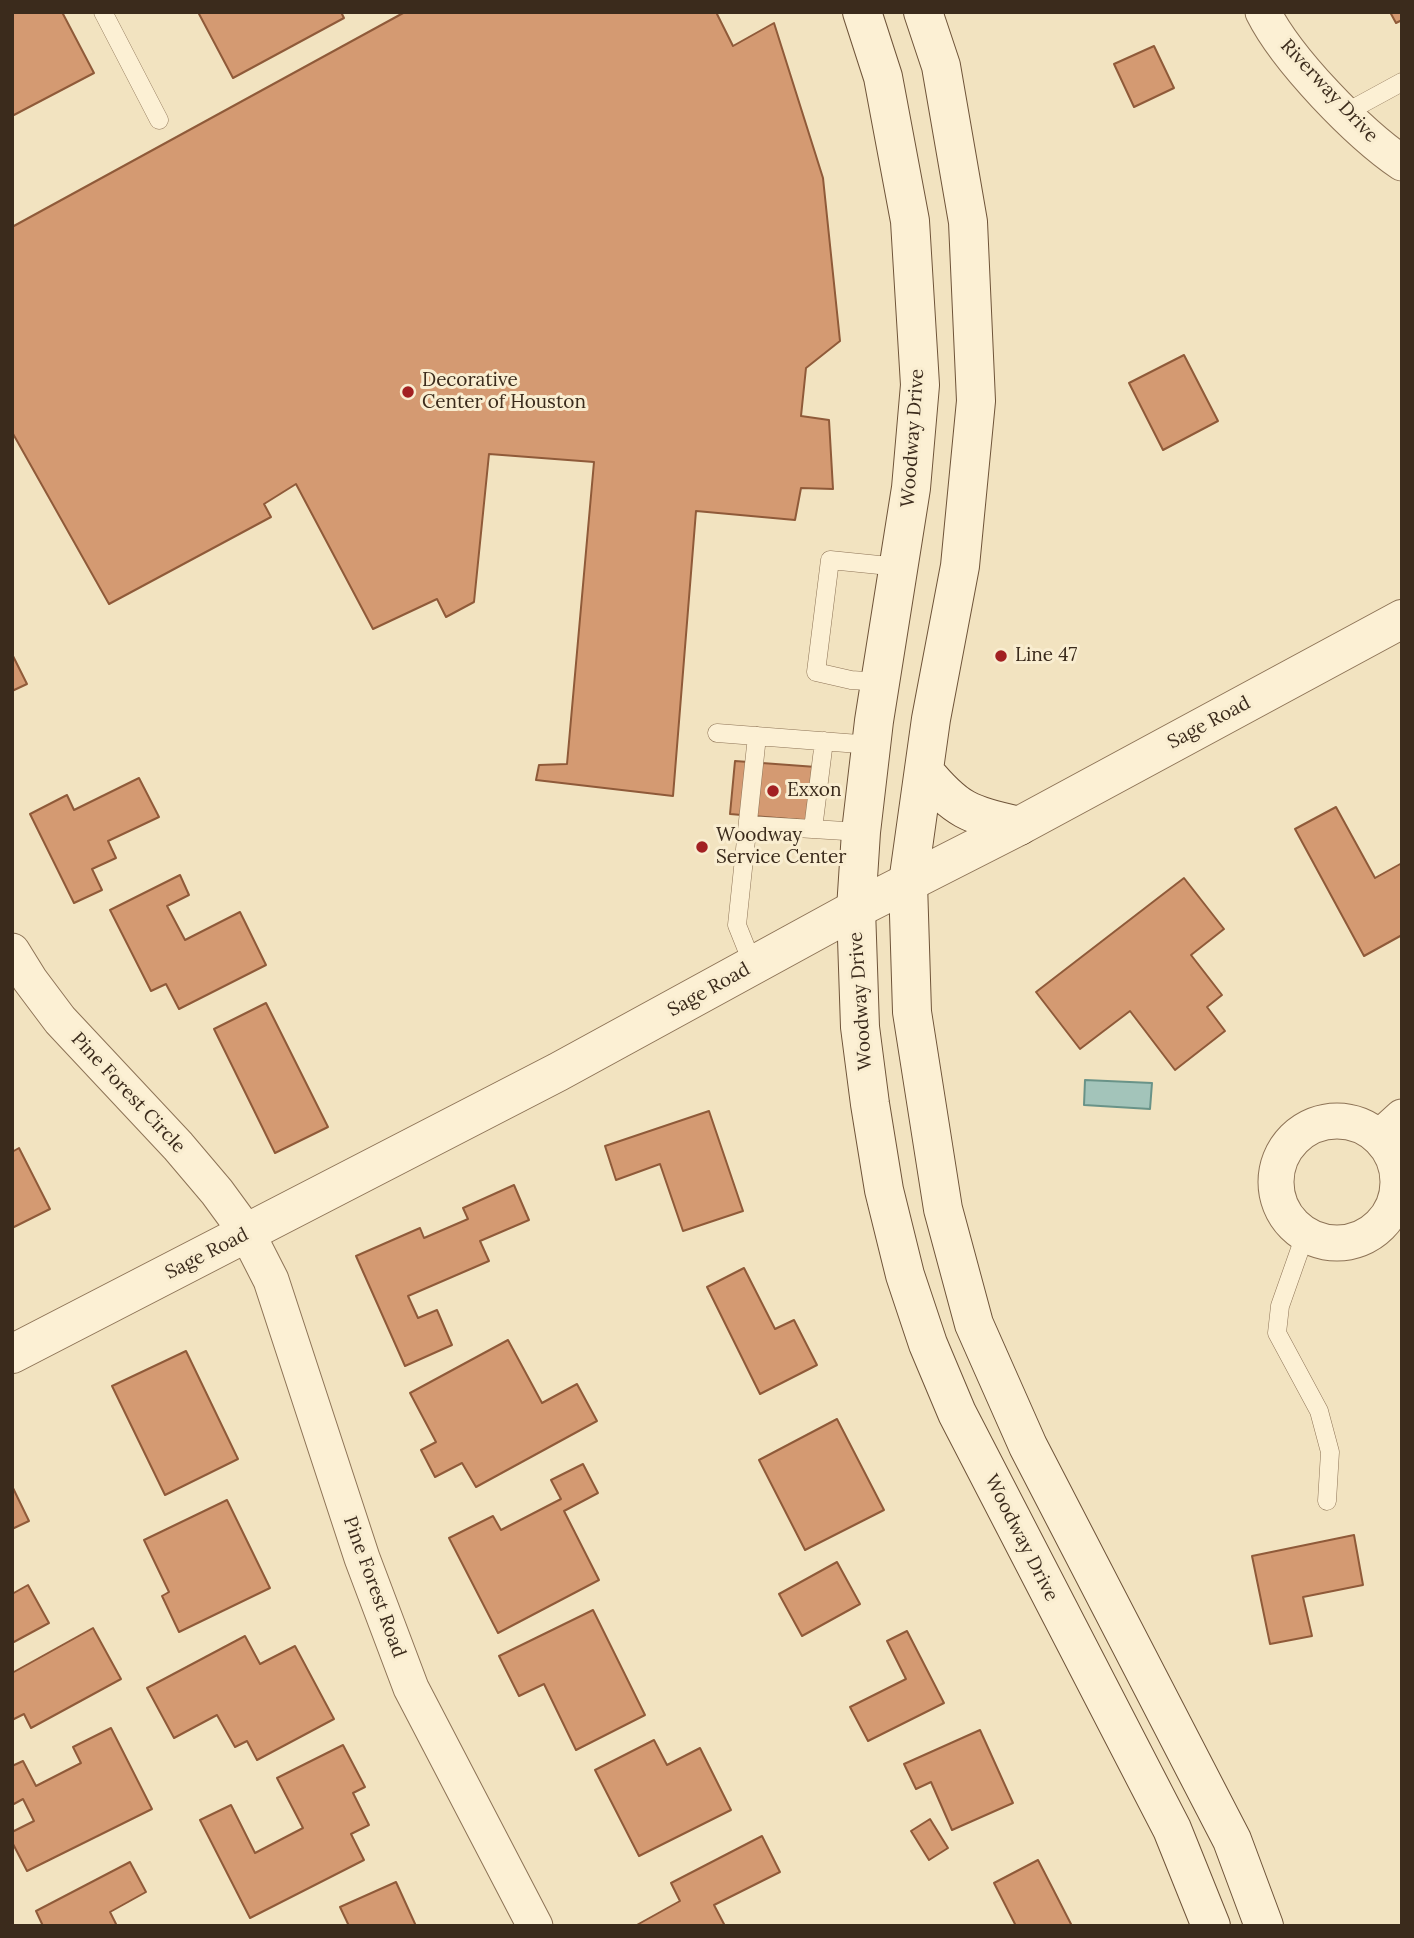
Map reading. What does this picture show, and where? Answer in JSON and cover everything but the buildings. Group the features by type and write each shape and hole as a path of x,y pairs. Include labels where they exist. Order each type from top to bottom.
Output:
{"main road":[{"name":"Woodway Drive","path":"862,12 883,77 911,221 920,385 911,488 861,832 856,909 860,1027 884,1190 902,1263 928,1344 957,1413 1172,1829 1212,1926"},
{"path":"923,12 941,66 968,222 976,401 960,566 931,719 908,883 912,1012 943,1209 974,1324 1028,1446 1232,1840 1264,1926"},
{"name":"Sage Road","path":"12,1354 558,1072 856,909 1019,826 1402,619"},
{"path":"923,771 955,805 988,819 1019,826"},
{"path":"928,1344 974,1324"},
{"path":"1078,1650 1121,1625"}],"street":[{"name":"Riverway Drive","path":"1263,12 1293,57 1345,113 1402,163"},
{"name":"Pine Forest Circle","path":"12,951 60,1020 178,1146 247,1233"},
{"path":"1343,1120 1363,1126 1391,1127 1392,1153 1398,1172 1398,1192 1392,1210 1380,1226 1364,1238 1345,1243 1325,1242 1305,1235 1290,1221 1279,1203 1275,1182 1278,1162 1288,1144 1303,1130 1322,1122 1343,1120"},
{"name":"Pine Forest Road","path":"247,1233 271,1280 362,1558 411,1688 535,1926"}],"lane":[{"path":"103,12 159,121"},
{"path":"1345,113 1402,82"},
{"path":"881,682 851,680 816,672 830,560 899,567"},
{"path":"717,733 872,745"},
{"path":"753,965 737,925 757,736"},
{"path":"813,829 824,741"},
{"path":"748,825 861,832"},
{"path":"1305,1235 1280,1306 1277,1333 1319,1411 1330,1452 1327,1500"}],"water":[{"path":"1085,1080 1152,1083 1150,1109 1084,1105"}],"place":[{"name":"Decorative Center of Houston","path":"408,392"},
{"name":"Line 47","path":"1001,656"},
{"name":"Exxon","path":"773,791"},
{"name":"Woodway Service Center","path":"702,847"}]}
